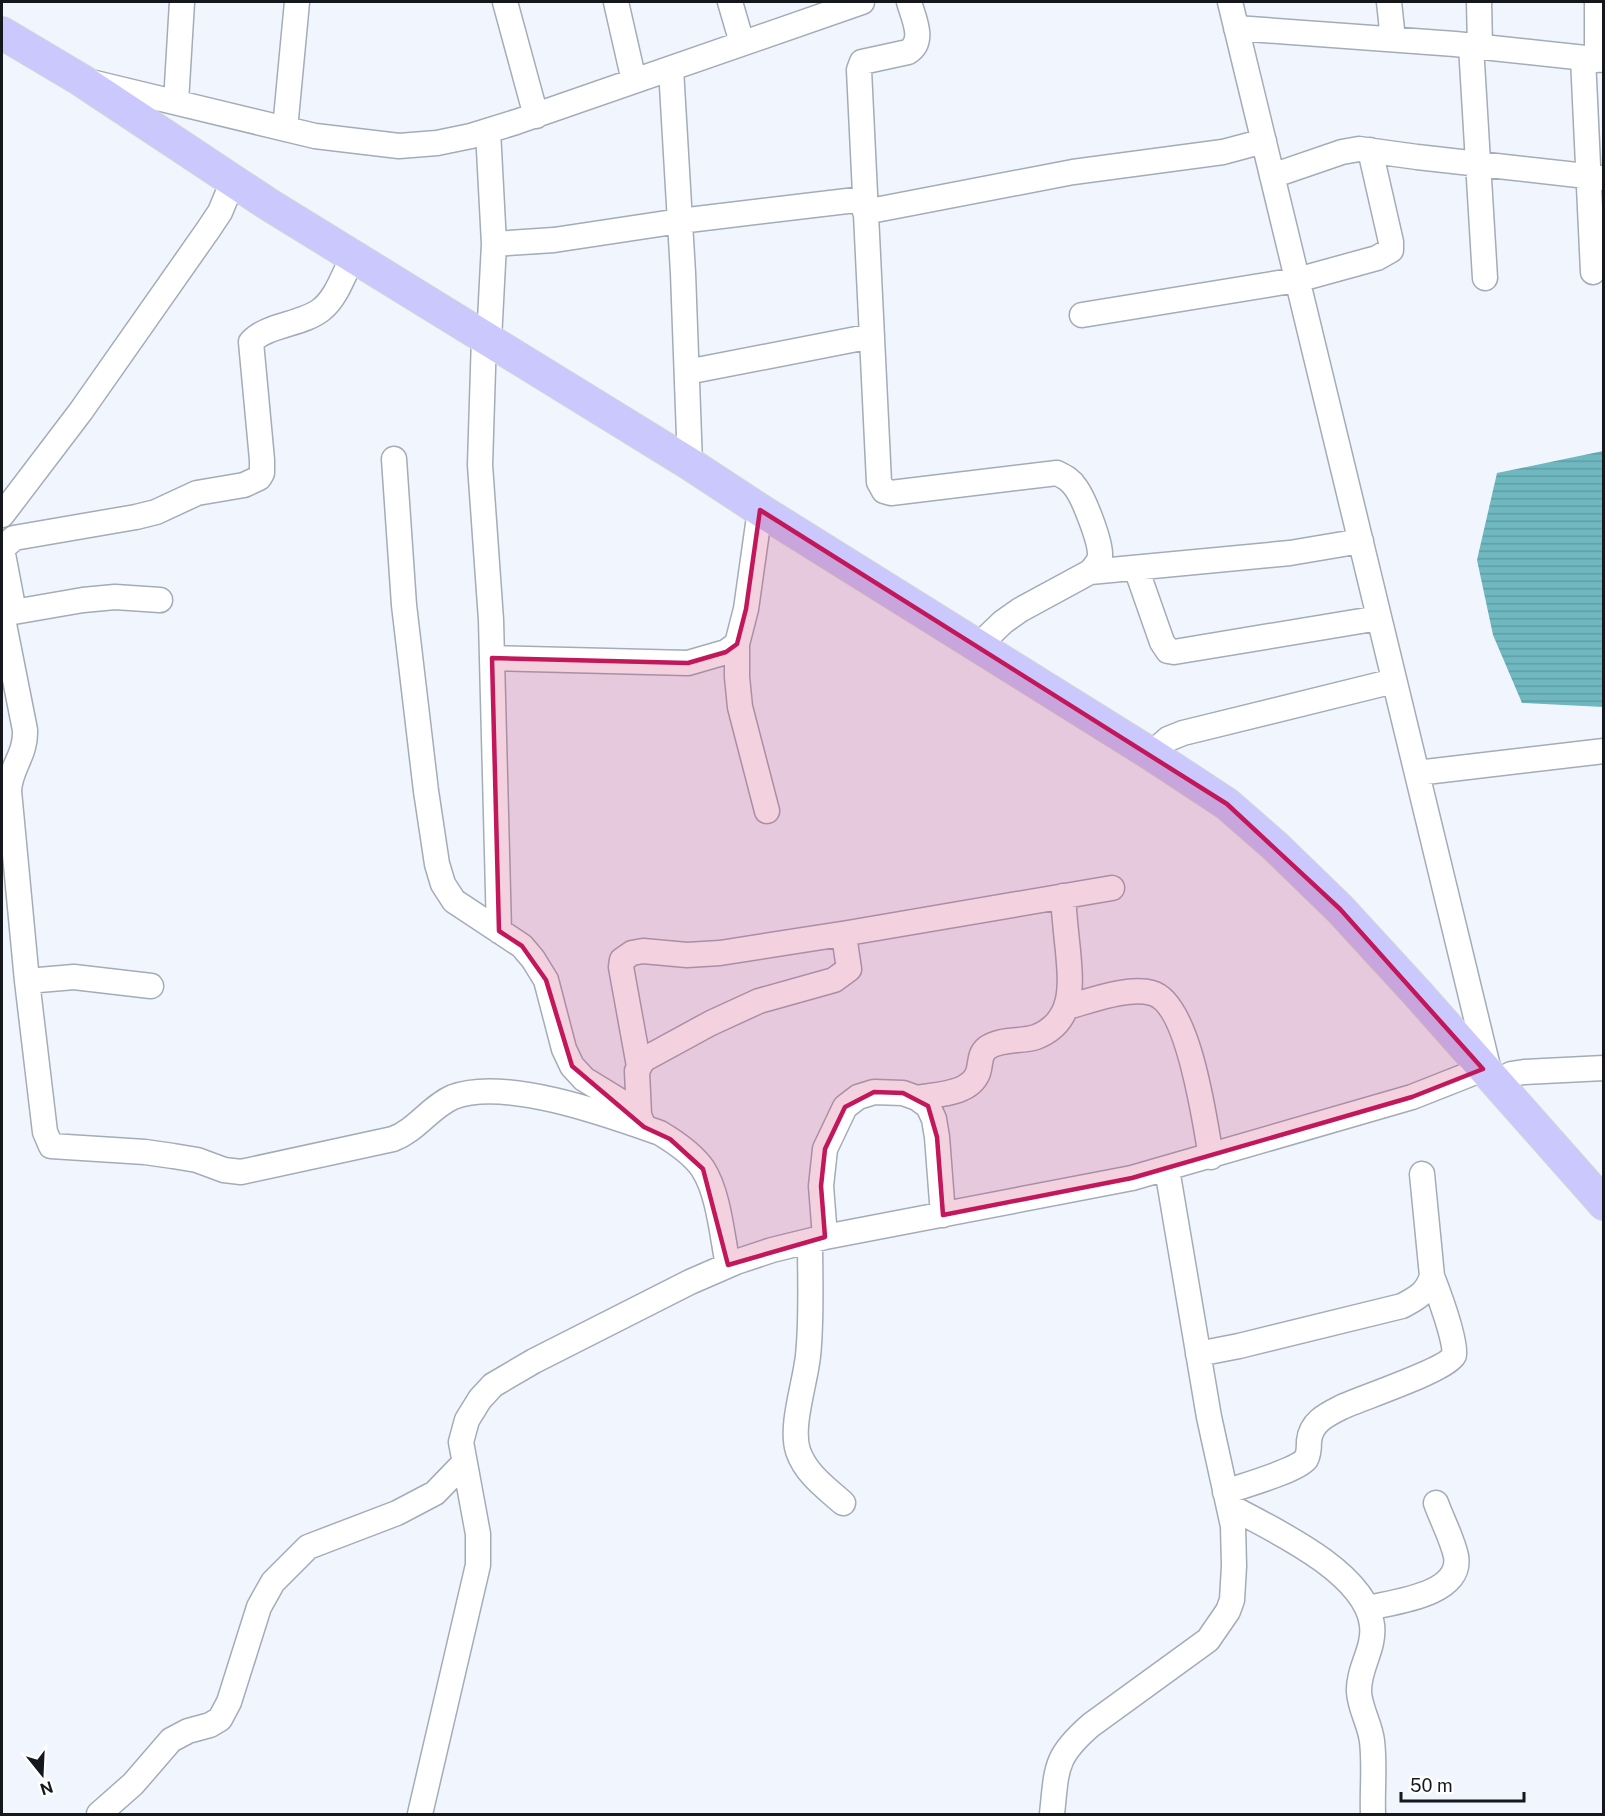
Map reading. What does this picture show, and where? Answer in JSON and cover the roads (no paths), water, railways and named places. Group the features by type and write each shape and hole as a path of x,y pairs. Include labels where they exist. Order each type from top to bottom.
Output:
{"main road":[{"path":"2,33 81,80 353,257 690,464 1227,804 1275,846 1340,909 1604,1204"}],"street":[{"path":"176,102 182,2"},
{"path":"285,129 297,2"},
{"path":"505,2 536,116"},
{"path":"616,2 634,81"},
{"path":"730,2 742,43"},
{"path":"909,2 918,38 915,48 862,62 860,66 879,482 884,491 891,493 1057,473 1067,477 1077,489 1097,536 1100,553 1098,562 1090,572 1020,610 1003,622 978,646"},
{"path":"1230,2 1490,1078"},
{"path":"1389,2 1393,39"},
{"path":"1479,2 1475,46 1485,278"},
{"path":"1593,272 1597,2"},
{"path":"81,80 285,129 339,139 399,146 437,143 471,136 536,116 854,3"},
{"path":"1236,28 1475,46 1595,59"},
{"path":"671,69 690,464"},
{"path":"488,131 494,244 486,339 480,465 492,658 499,931"},
{"path":"494,244 554,240 680,221 865,206 1072,172 1223,152 1264,141"},
{"path":"1272,176 1342,152 1359,149 1596,177"},
{"path":"1082,315 1297,280 1377,258 1391,250 1370,150"},
{"path":"2,514 81,411 208,230 220,212 233,181"},
{"path":"353,257 334,294 322,309 311,316 258,336 251,342 262,460 262,473 259,478 244,485 197,493 146,514 15,538 4,546 2,552 6,614 25,730 24,749 12,774 9,791 27,981 45,1132 51,1146 59,1148 154,1153 197,1160 224,1170 241,1172 393,1139 408,1132 434,1108 454,1097 474,1093 504,1092 579,1105 641,1121 670,1139 703,1169 716,1208 728,1265"},
{"path":"687,372 872,336"},
{"path":"394,459 404,605 425,779 437,864 443,884 454,901 522,946 533,959 546,980 564,1048 572,1066 584,1079 633,1109 641,1121"},
{"path":"760,510 746,609 737,644 737,677 740,707 766,811"},
{"path":"1090,572 1290,553 1361,541"},
{"path":"1136,568 1162,642 1168,651 1174,652 1379,618"},
{"path":"6,614 83,600 115,597 160,600"},
{"path":"492,658 688,663 726,652 737,644"},
{"path":"1150,754 1168,739 1183,733 1395,681"},
{"path":"1417,773 1604,751"},
{"path":"639,1066 621,967 622,960 626,956 644,951 687,954 720,953 1112,888"},
{"path":"917,1098 960,1090 973,1081 982,1054 987,1048 996,1044 1035,1037 1045,1032 1061,1018 1067,1007 1071,986 1063,896"},
{"path":"641,1121 637,1071 639,1066 652,1054 759,1001 834,980 844,974 849,969 845,938 848,933"},
{"path":"27,981 74,977 151,986"},
{"path":"1067,1007 1134,991 1152,993 1167,1002 1188,1046 1211,1156"},
{"path":"420,1815 478,1564 478,1534 461,1442 467,1420 480,1399 493,1385 690,1282 728,1265 772,1250 1132,1178 1412,1097 1490,1078 1524,1072 1604,1068"},
{"path":"843,1503 817,1480 804,1464 798,1450 795,1432 808,1355 825,1149 845,1107 858,1097 874,1092 903,1093 917,1098 927,1106 934,1119 943,1215"},
{"path":"1052,1815 1058,1767 1065,1751 1074,1740 1091,1725 1208,1640 1228,1611 1232,1600 1233,1526 1209,1417 1167,1169"},
{"path":"1227,1499 1298,1466 1305,1460 1308,1455 1310,1432 1319,1420 1342,1407 1435,1369 1454,1355 1454,1342 1432,1276 1422,1174"},
{"path":"1198,1354 1402,1306 1417,1298 1428,1288 1432,1276"},
{"path":"99,1815 133,1784 171,1740 220,1719 230,1702 259,1607 273,1582 308,1547 397,1513 435,1493 464,1463"},
{"path":"1227,1499 1322,1560 1358,1591 1368,1608 1373,1641 1360,1676 1359,1691 1360,1702 1372,1740 1373,1815"},
{"path":"1368,1608 1431,1592 1443,1586 1451,1576 1456,1557 1436,1503"}],"water":[{"path":"1603,451 1603,707 1522,703 1493,635 1477,560 1497,473"}]}
